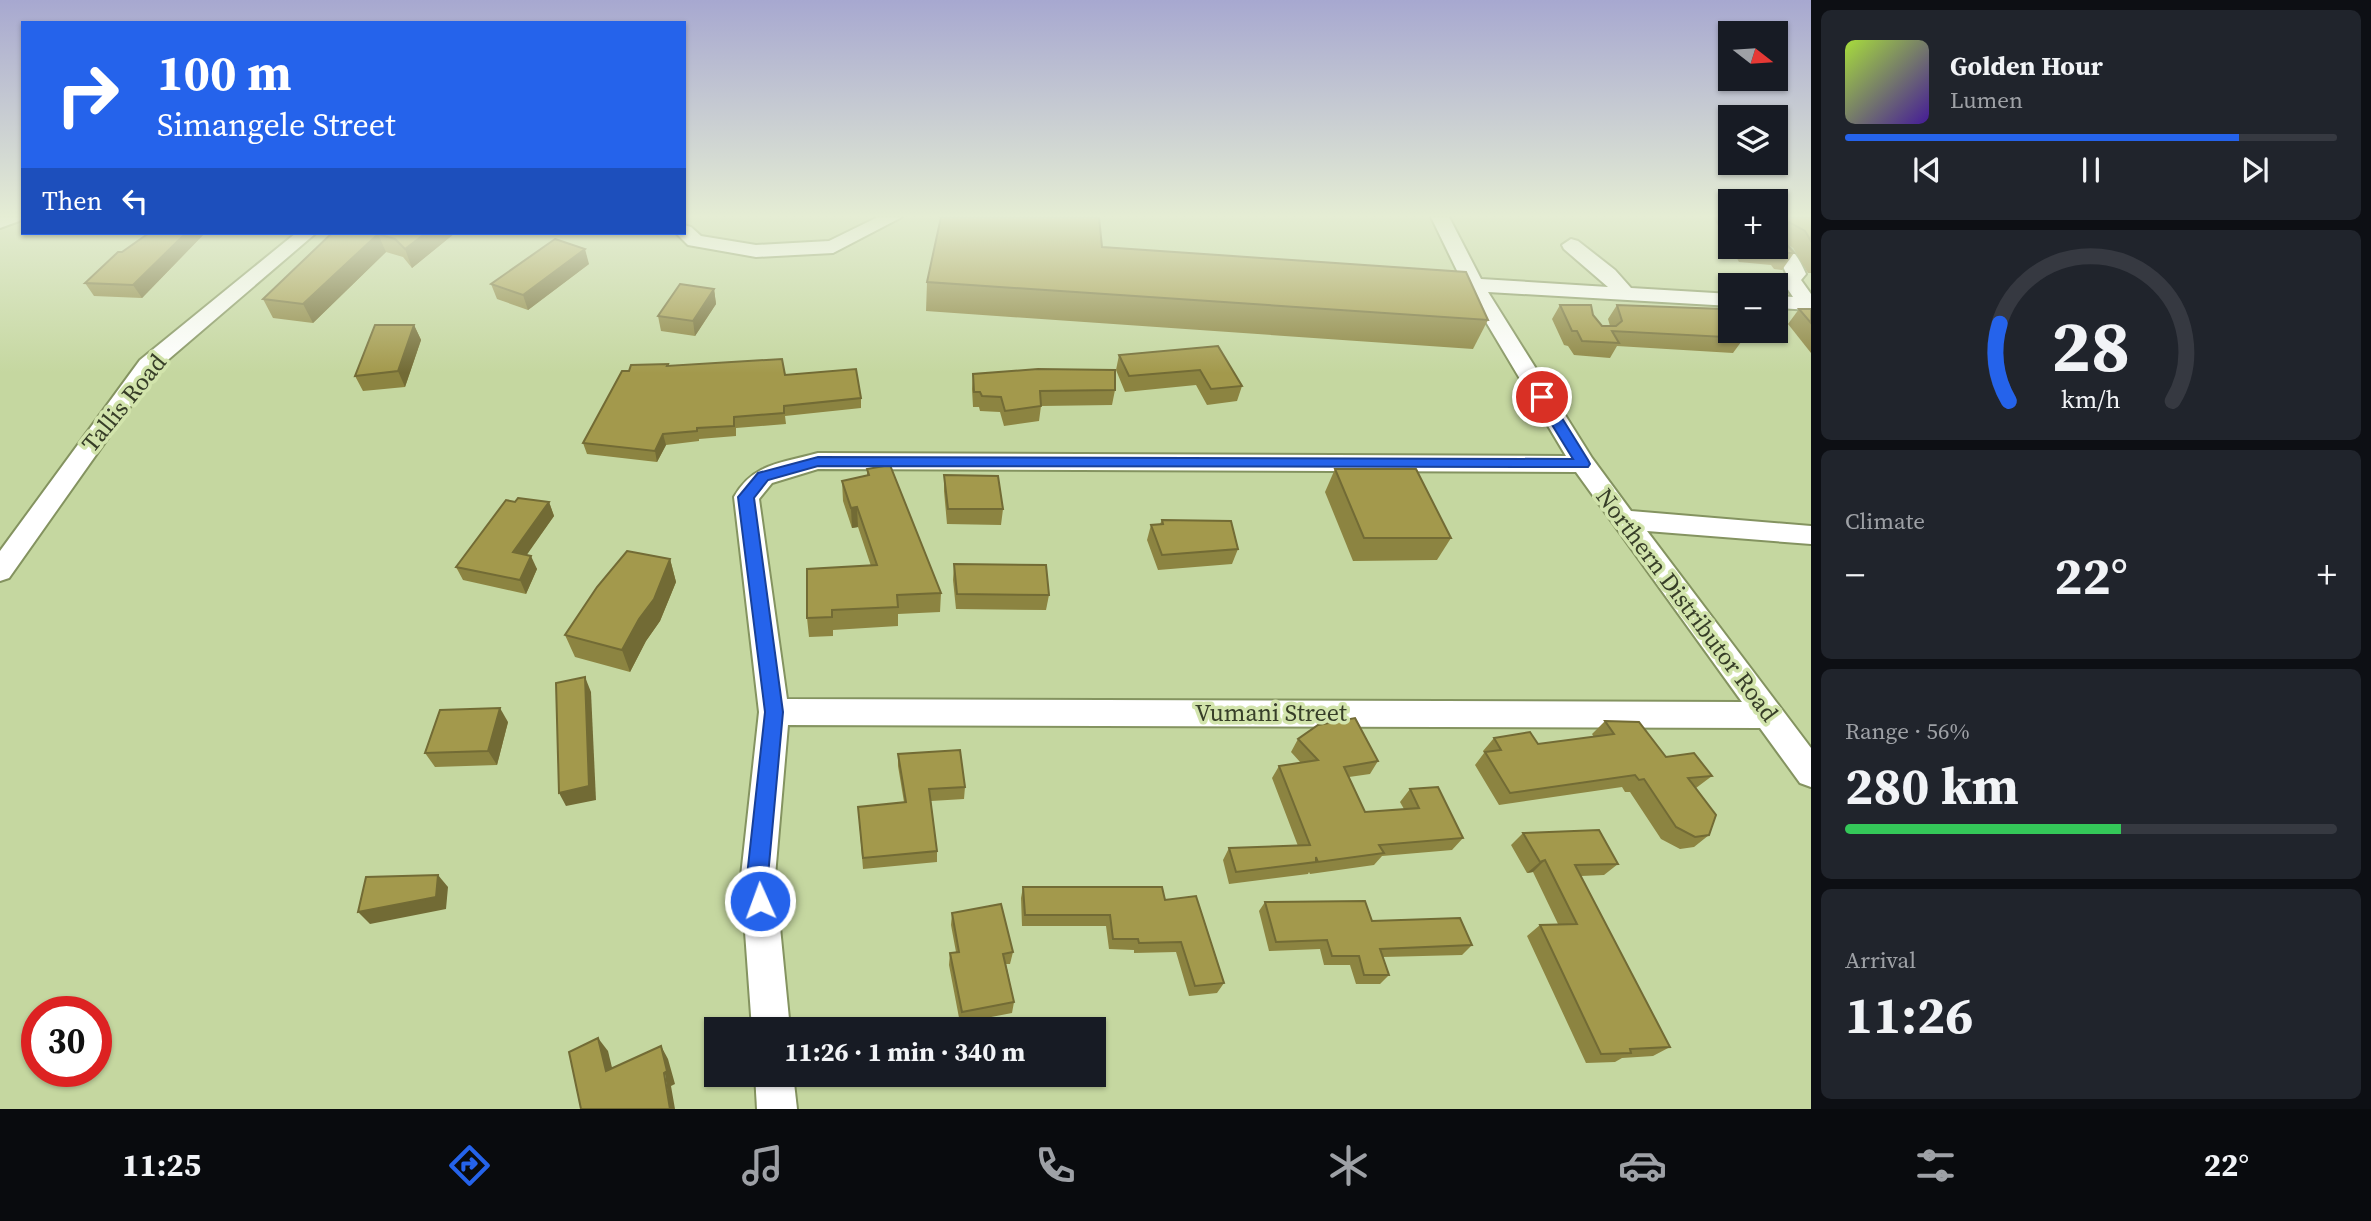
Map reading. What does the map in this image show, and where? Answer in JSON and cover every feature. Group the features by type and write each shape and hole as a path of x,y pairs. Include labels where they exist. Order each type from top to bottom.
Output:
{"street":[{"name":"Tallis Road","path":"0,571 148,365 264,269"},
{"name":"Northern Distributor Road","path":"1466,269 1583,464 1811,773"},
{"path":"1601,269 1625,294"},
{"path":"1794,269 1796,274 1791,279 1810,304"},
{"path":"1474,285 1593,302 1625,294 1718,299"},
{"path":"1788,303 1810,304"},
{"path":"770,1017 758,876 774,712 746,497 763,477 818,461 1583,464"},
{"path":"1622,519 1703,528 1811,535"},
{"name":"Vumani Street","path":"774,712 1768,715"},
{"path":"775,1087 777,1109"}],"building":[{"path":"100,269 150,269 133,285 85,283"},
{"path":"295,269 341,269 303,304 263,299"},
{"path":"513,269 558,269 523,295 491,284"},
{"path":"930,269 1419,269 1466,272 1488,320 927,282"},
{"path":"680,284 714,289 693,321 658,316"},
{"path":"1560,305 1591,305 1593,315 1602,326 1616,326 1622,321 1617,305 1718,309 1718,337 1612,331 1619,343 1582,341 1577,331 1572,331"},
{"path":"1799,309 1811,309 1811,323"},
{"path":"375,325 414,325 398,371 355,376"},
{"path":"1218,346 1242,386 1211,389 1200,370 1129,376 1119,355"},
{"path":"782,359 785,375 856,369 861,398 784,406 784,413 734,417 734,426 697,428 697,431 663,434 655,451 583,443 622,371 629,371 631,365 668,364 667,366"},
{"path":"1038,369 1115,370 1115,390 1040,391 1041,406 1005,411 1001,397 982,396 980,392 974,392 973,374"},
{"path":"890,465 941,593 897,595 898,607 832,610 832,617 807,618 807,569 877,565 857,507 851,508 842,481 869,475 867,469"},
{"path":"1335,469 1416,469 1451,538 1364,538"},
{"path":"944,475 998,476 1003,509 948,509"},
{"path":"518,498 549,502 513,552 531,556 520,580 456,567 506,500 515,502"},
{"path":"1162,520 1231,521 1238,549 1162,555 1151,525 1163,524"},
{"path":"627,551 670,559 654,599 622,650 565,635 597,587"},
{"path":"954,564 1046,565 1049,595 957,594"},
{"path":"585,677 589,786 559,793 556,683"},
{"path":"500,708 488,751 425,753 440,710"},
{"path":"1355,718 1378,761 1344,767 1365,812 1419,808 1410,789 1438,787 1463,838 1379,845 1384,853 1318,862 1316,857 1316,862 1236,872 1229,848 1310,845 1279,766 1318,760 1298,739 1318,725"},
{"path":"1605,721 1639,722 1666,757 1694,753 1712,776 1688,778 1716,815 1709,835 1695,837 1676,827 1644,779 1639,780 1635,775 1510,793 1485,752 1501,750 1494,738 1530,732 1538,744 1614,734"},
{"path":"960,750 965,787 929,789 937,851 863,858 858,807 906,802 898,754"},
{"path":"1599,830 1618,864 1575,865 1670,1047 1601,1054 1540,925 1577,924 1545,860 1540,862 1523,833"},
{"path":"438,875 436,897 358,912 366,877"},
{"path":"1023,887 1162,887 1165,900 1196,896 1224,983 1195,986 1181,942 1139,943 1138,939 1113,939 1110,915 1025,915"},
{"path":"1365,901 1372,921 1460,918 1472,945 1380,949 1389,975 1364,975 1359,956 1332,956 1327,940 1276,942 1265,902"},
{"path":"1001,904 1013,952 1003,954 1014,1002 962,1012 950,953 959,952 952,913"},
{"path":"598,1038 606,1071 661,1046 667,1071 664,1073 670,1109 581,1109 569,1052"}],"route":[{"path":"760,901 758,876 774,712 746,497 763,477 818,461 1583,464 1542,397"}]}
